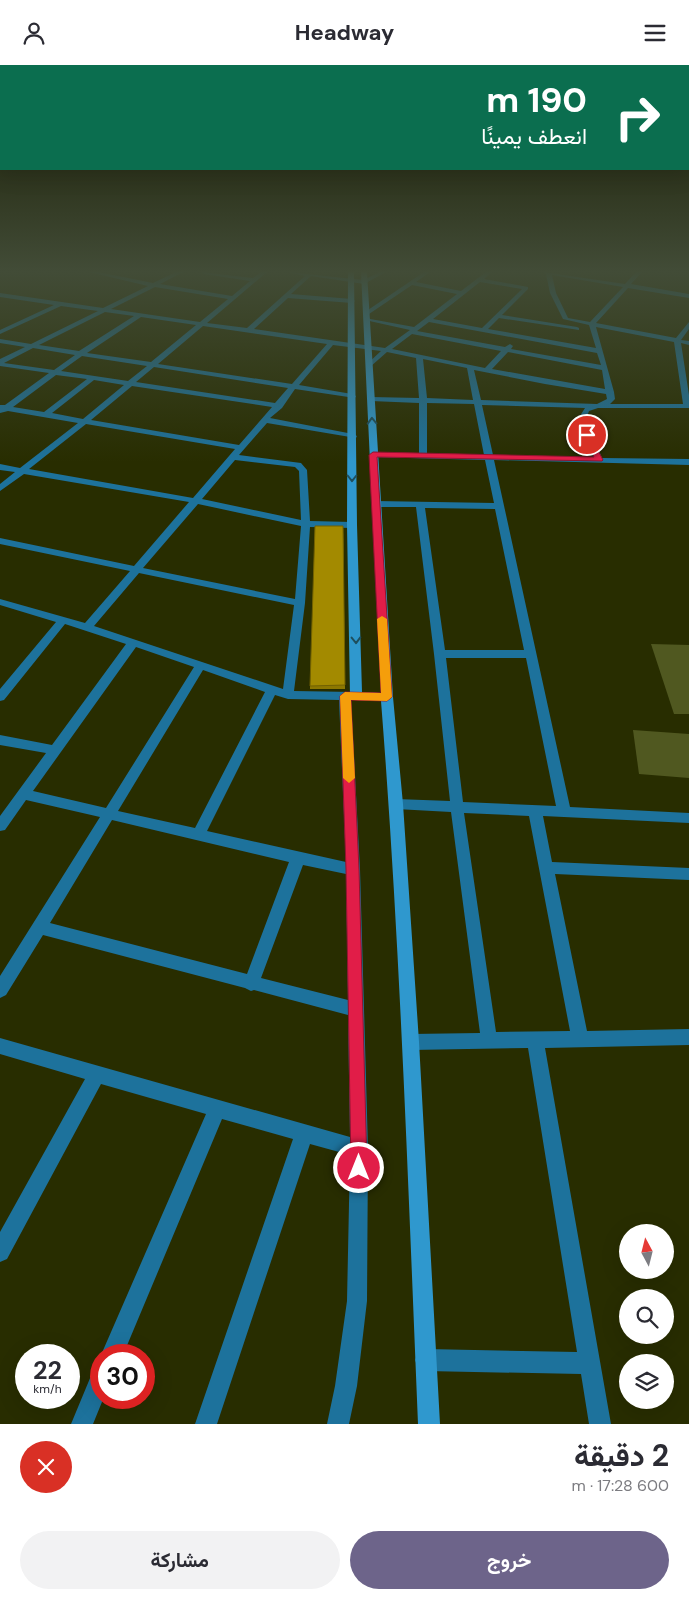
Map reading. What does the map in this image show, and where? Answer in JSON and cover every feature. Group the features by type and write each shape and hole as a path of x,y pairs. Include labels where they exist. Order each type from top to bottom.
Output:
{"main road":[{"path":"350,335 353,436 351,696 387,697"},
{"path":"368,335 387,697 396,804 411,1042 429,1424"}],"street":[{"path":"0,363 55,335"},
{"path":"2,409 108,335"},
{"path":"0,488 85,421 188,335"},
{"path":"287,335 386,350 610,392"},
{"path":"370,365 406,335"},
{"path":"434,335 605,368"},
{"path":"511,335 600,351"},
{"path":"595,335 605,368 611,399 601,406 586,410 582,419 599,460"},
{"path":"648,335 689,343"},
{"path":"371,399 423,399 601,406 688,406 676,341 680,335"},
{"path":"487,370 519,337"},
{"path":"0,341 352,396"},
{"path":"87,627 279,406 332,342"},
{"path":"419,357 423,399 423,455"},
{"path":"0,363 279,406"},
{"path":"470,367 564,812"},
{"path":"45,415 93,378"},
{"path":"2,409 85,421 241,448"},
{"path":"266,420 353,436"},
{"path":"373,455 689,462"},
{"path":"235,457 301,467 303,470 306,524 300,603 288,695"},
{"path":"0,467 196,501 306,524 352,525"},
{"path":"376,504 500,506"},
{"path":"420,505 489,1040"},
{"path":"0,541 300,603"},
{"path":"0,602 87,627 288,695 351,696 359,1149 357,1301 346,1386 338,1424"},
{"path":"0,697 63,620"},
{"path":"0,826 134,643"},
{"path":"440,654 530,654"},
{"path":"0,990 6,971 39,927 201,665"},
{"path":"198,835 272,690"},
{"path":"0,740 54,751"},
{"path":"24,794 353,869"},
{"path":"396,804 689,818"},
{"path":"535,811 580,1038"},
{"path":"251,984 298,858"},
{"path":"546,868 689,874"},
{"path":"39,927 251,984 357,1010"},
{"path":"411,1042 689,1037"},
{"path":"535,1039 600,1424"},
{"path":"0,1047 359,1149"},
{"path":"0,1252 97,1075"},
{"path":"117,1344 217,1109"},
{"path":"206,1424 304,1134"},
{"path":"426,1360 589,1363"},
{"path":"82,1424 90,1405"}],"green space":[{"path":"651,644 689,645 689,714 674,714"},
{"path":"633,730 689,734 689,778 639,774"}],"building":[{"path":"315,526 343,526 345,685 310,686"}],"slow traffic":[{"path":"349,778 345,696 387,697 382,619"}],"route":[{"path":"359,1168 353,869 345,696 387,697 373,455 599,460 587,435"}]}
